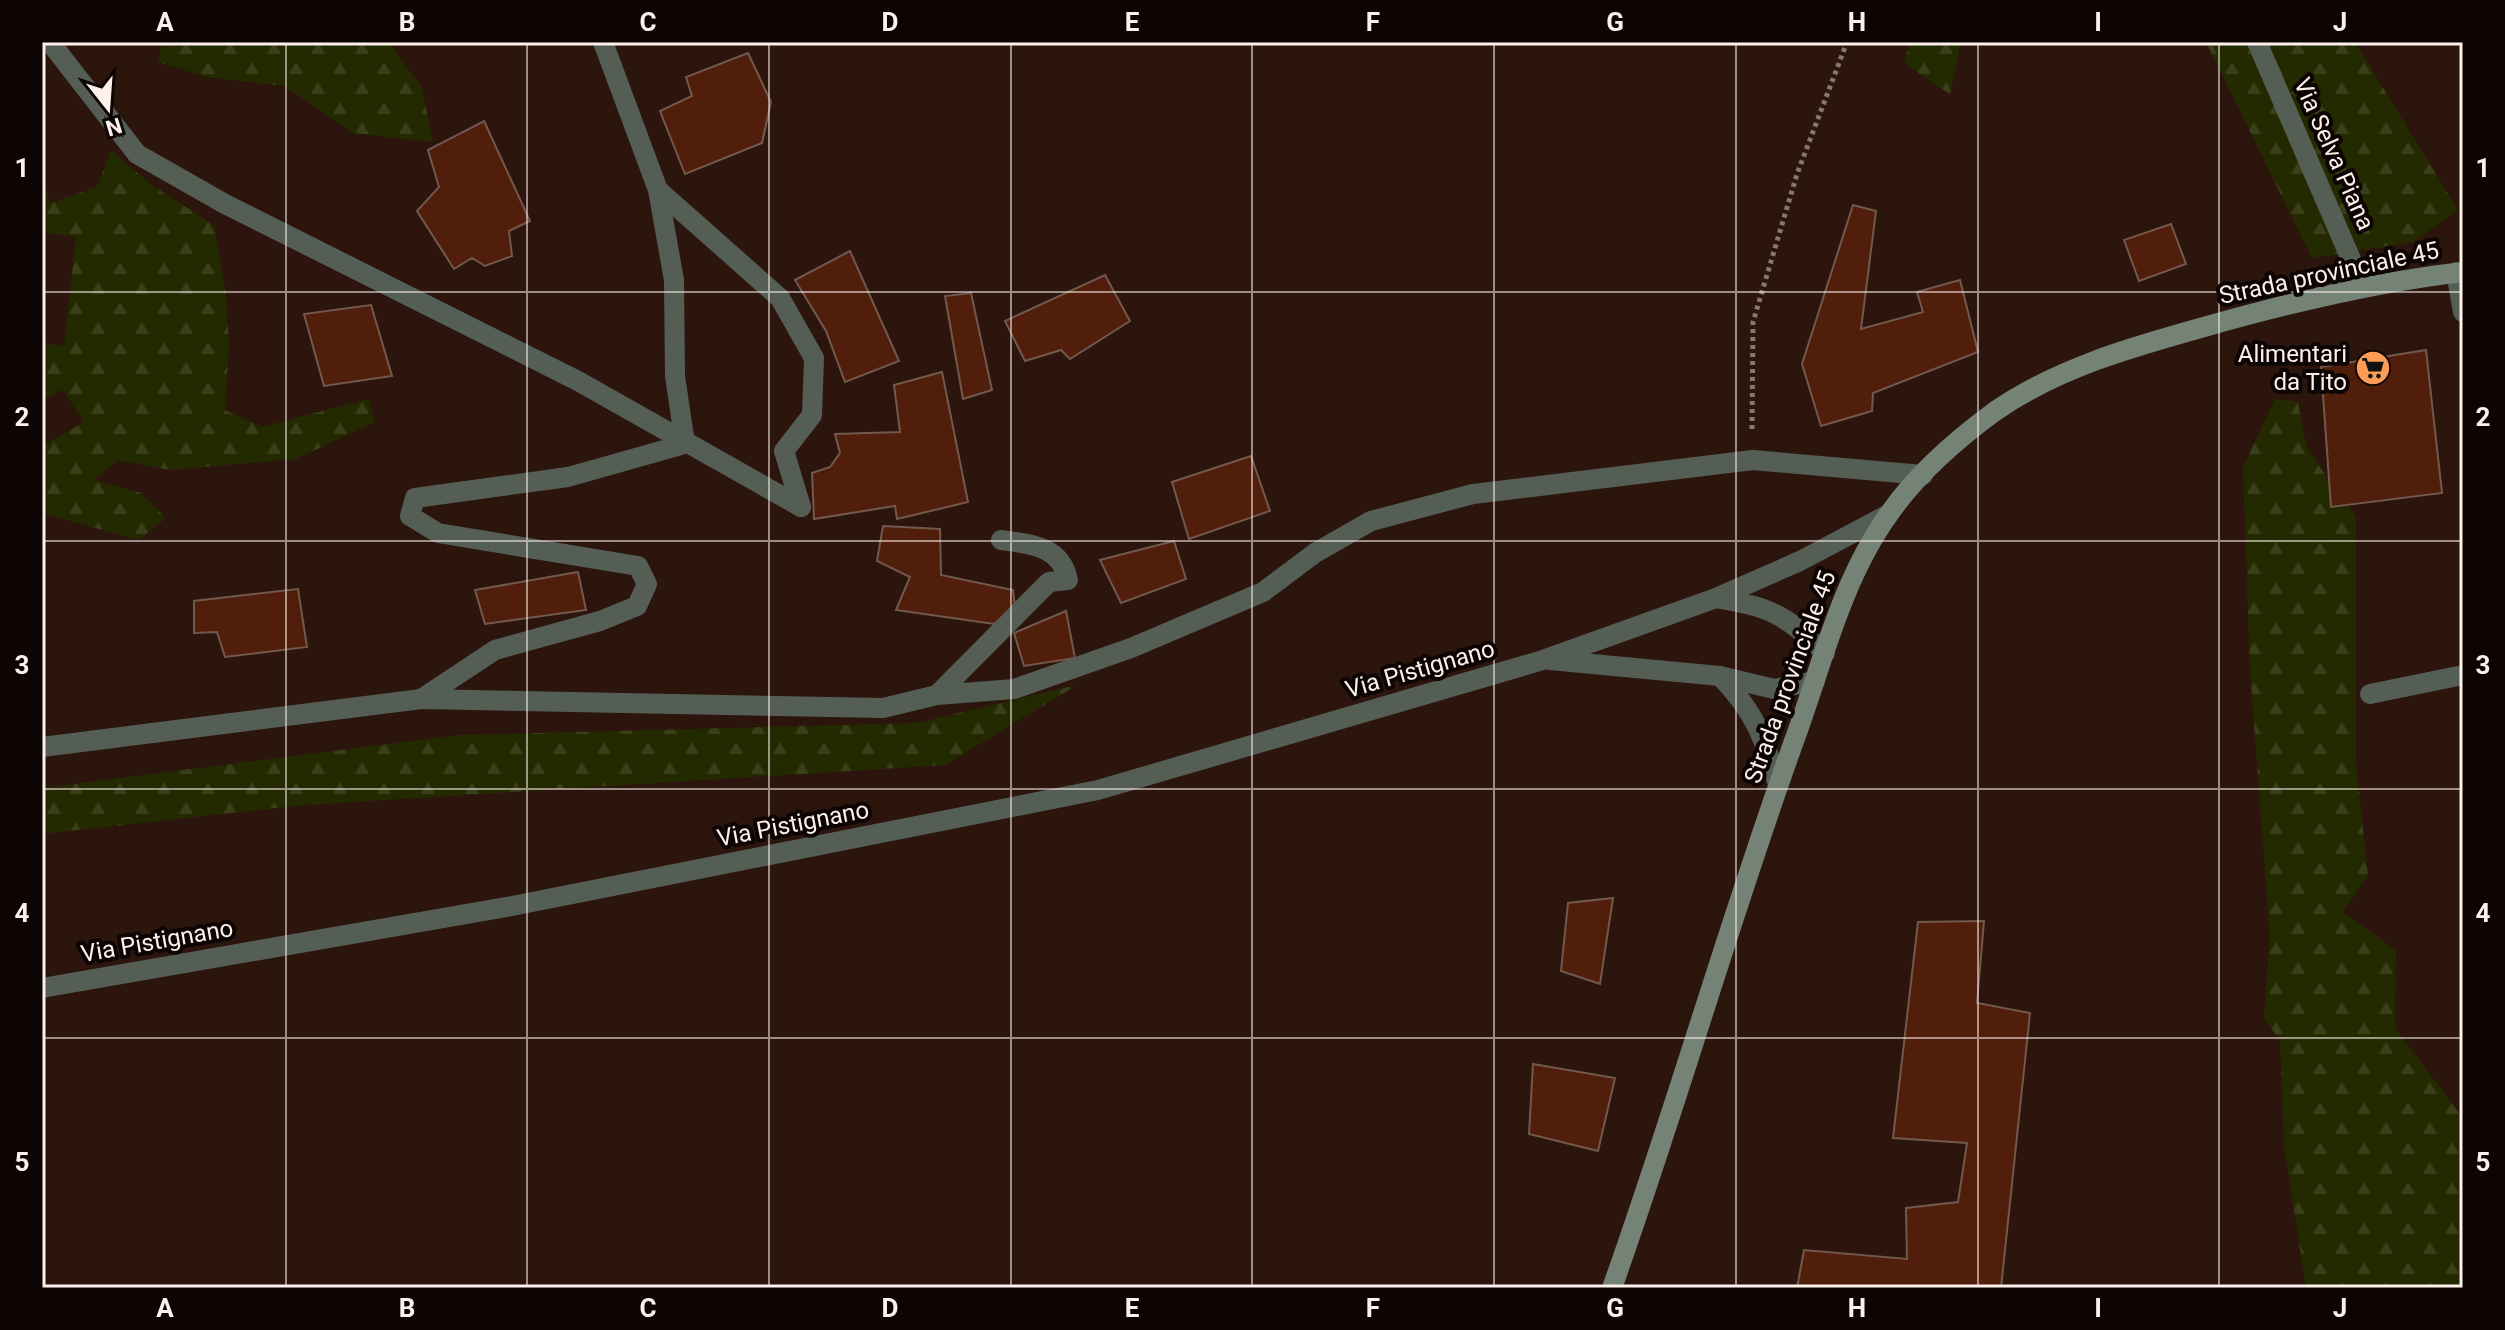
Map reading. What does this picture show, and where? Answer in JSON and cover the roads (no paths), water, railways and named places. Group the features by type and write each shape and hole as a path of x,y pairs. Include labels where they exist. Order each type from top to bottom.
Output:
{"main road":[{"name":"Strada provinciale 45","path":"1612,1288 1778,785 1850,580 1889,514 1923,475 1995,412 2050,379 2131,347 2363,287 2459,272"}],"street":[{"path":"50,42 137,154 225,204 578,381 801,507 784,451 812,415 814,358 780,298 658,190"},
{"path":"603,42 658,190 674,280 675,376 685,444"},
{"name":"Via Selva Piana","path":"2257,42 2363,287"},
{"path":"2459,272 2463,312"},
{"path":"421,699 495,650 600,621 637,606 647,584 638,566 438,533 410,516 415,498 568,477 685,444"},
{"path":"42,747 421,699 883,708 937,695 1014,689 1131,648 1263,592 1315,553 1371,521 1473,494 1753,460 1923,475"},
{"name":"Via Pistignano","path":"42,988 512,906 1098,790 1543,660 1716,598 1800,561 1889,514"},
{"path":"937,695 1049,582 1068,580 1064,563 1054,553 1026,543 1001,540"},
{"path":"1716,598 1762,606 1789,619 1825,653"},
{"path":"1543,660 1720,676 1774,689 1815,681"},
{"path":"2370,694 2463,675"},
{"path":"1720,676 1745,702 1763,733 1778,785"}],"place":[{"name":"Alimentari da Tito","path":"2373,368"}]}
